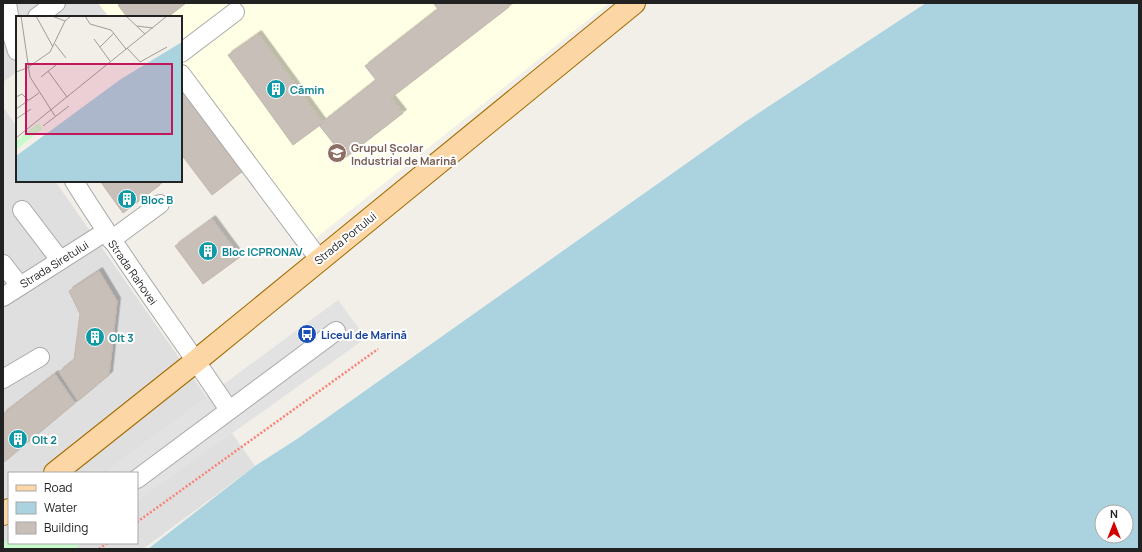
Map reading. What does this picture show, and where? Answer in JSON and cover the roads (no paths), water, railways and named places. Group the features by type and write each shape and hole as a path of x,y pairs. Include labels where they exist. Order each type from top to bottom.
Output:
{"main road":[{"name":"Strada Portului","path":"56,472 196,361 318,259 634,3"}],"street":[{"path":"7,3 12,39"},
{"path":"38,16 56,3"},
{"path":"182,52 235,12"},
{"path":"182,75 318,259"},
{"name":"Strada Rahovei","path":"75,182 108,236 229,410"},
{"name":"Strada Siretului","path":"3,297 60,260 108,236 160,204"},
{"path":"22,210 60,260"},
{"path":"3,264 20,286"},
{"path":"138,478 336,330"},
{"path":"3,379 40,357"}],"water":[{"path":"926,3 1139,3 1139,549 148,549 255,466 297,439 745,122"}],"place":[{"name":"Cămin","path":"276,89"},
{"name":"Grupul Școlar Industrial de Marină","path":"337,153"},
{"name":"Bloc B","path":"127,199"},
{"name":"Bloc ICPRONAV","path":"208,251"},
{"name":"Liceul de Marină","path":"307,334"},
{"name":"Olt 3","path":"95,337"},
{"name":"Olt 2","path":"18,439"}]}
